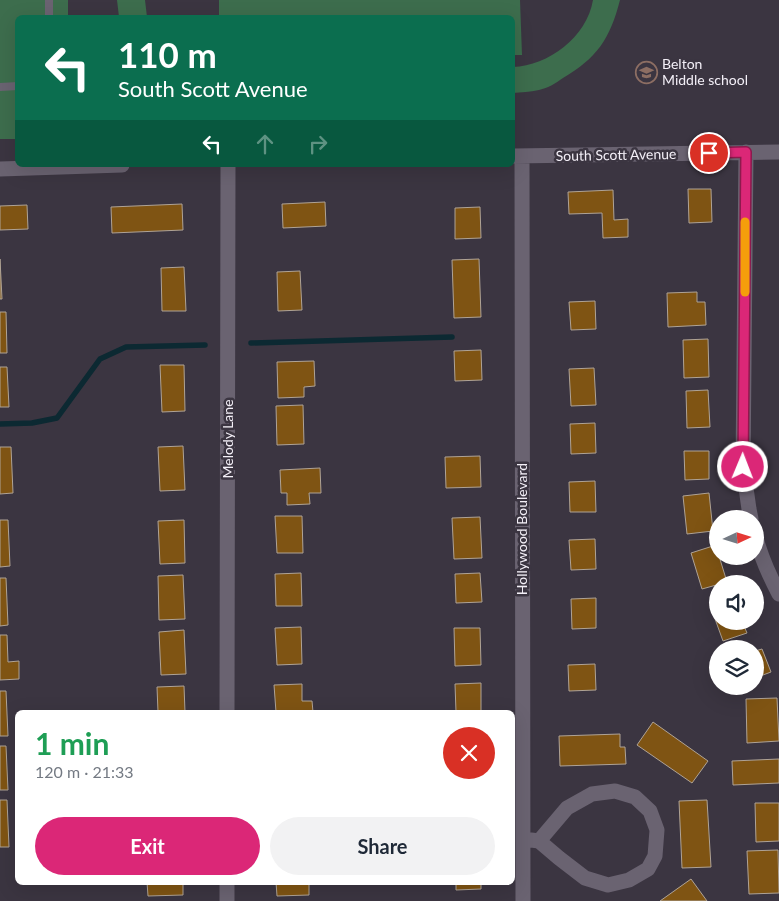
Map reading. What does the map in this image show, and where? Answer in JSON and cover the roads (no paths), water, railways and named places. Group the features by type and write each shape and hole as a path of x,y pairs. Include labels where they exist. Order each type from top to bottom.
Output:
{"street":[{"path":"746,152 743,467 749,510"},
{"name":"South Scott Avenue","path":"517,156 779,152"},
{"name":"Hollywood Boulevard","path":"517,156 523,901"},
{"path":"0,169 61,167"},
{"name":"Melody Lane","path":"227,710 228,167"},
{"path":"764,561 779,594"},
{"path":"523,839 539,840 585,878 608,885 630,880 648,869 655,856 657,830 650,810 635,797 615,791 592,794 567,808 539,840"},
{"path":"227,885 227,901"}],"lane":[{"path":"49,0 49,15"},
{"path":"0,87 15,86"}],"waterway":[{"path":"251,343 452,337"},
{"path":"0,424 32,423 57,418 100,359 126,347 205,345"}],"place":[{"name":"Belton Middle school","path":"646,72"}]}
